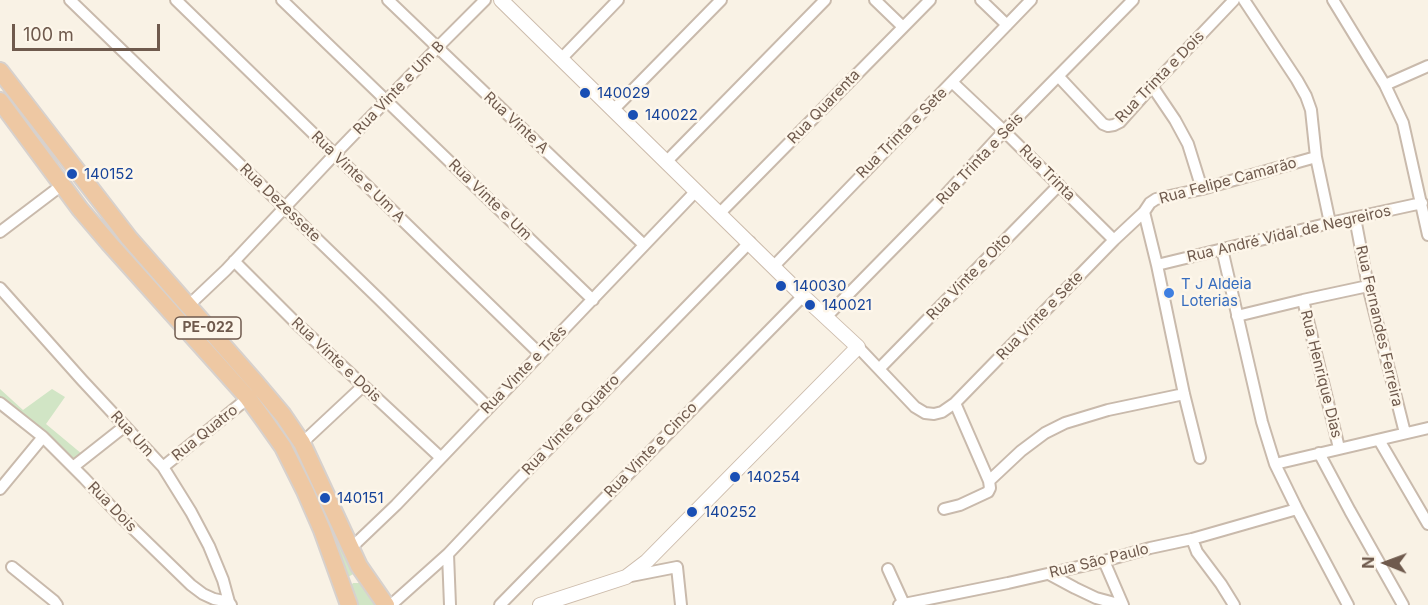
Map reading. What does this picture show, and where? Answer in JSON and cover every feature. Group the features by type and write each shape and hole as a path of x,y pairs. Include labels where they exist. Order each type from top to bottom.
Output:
{"highway":[{"name":"PE-022","path":"0,71 129,238 283,415 302,443 359,566 386,605"},
{"name":"PE-022","path":"0,101 62,185 109,243 248,398 283,447 322,530 346,599"},
{"path":"346,599 345,589 352,583 369,582"}],"main road":[{"path":"509,3 561,59 858,347 647,561 626,578 540,605"}],"street":[{"name":"Rua Dezessete","path":"70,0 488,407"},
{"name":"Rua Vinte e Um A","path":"176,0 540,354"},
{"name":"Rua Vinte e Um","path":"282,0 592,300"},
{"name":"Rua Vinte A","path":"388,0 644,245"},
{"name":"Rua Vinte e Um B","path":"188,306 485,0"},
{"path":"561,59 618,0"},
{"path":"613,110 721,0"},
{"path":"666,162 825,0"},
{"path":"875,0 903,27"},
{"name":"Rua Quarenta","path":"719,214 930,0"},
{"path":"981,0 1007,25"},
{"name":"Rua Trinta e Sete","path":"773,267 1031,0"},
{"name":"Rua Trinta e Seis","path":"826,317 1133,0"},
{"name":"Rua Trinta e Dois","path":"1059,77 1103,124 1108,126 1120,122 1234,0"},
{"path":"1244,0 1306,96 1311,110 1316,157 1330,223"},
{"path":"1333,0 1385,85 1403,123 1428,235"},
{"path":"1385,85 1428,66"},
{"name":"Rua Trinta","path":"952,82 1114,240"},
{"path":"1152,86 1176,120 1188,144 1202,189"},
{"name":"Rua Felipe Camarão","path":"1144,212 1150,203 1156,200 1316,157"},
{"path":"0,232 62,185"},
{"name":"Rua Vinte e Oito","path":"879,369 1059,185"},
{"name":"Rua Vinte e Três","path":"351,548 396,505 696,191"},
{"name":"Rua André Vidal de Negreiros","path":"1157,265 1422,203"},
{"path":"1144,212 1200,458"},
{"name":"Rua Vinte e Sete","path":"879,369 915,407 925,413 942,412 956,403 1144,212"},
{"name":"Rua Fernandes Ferreira","path":"1355,218 1368,286 1405,433"},
{"name":"Rua Vinte e Quatro","path":"391,605 448,554 750,242"},
{"path":"1222,249 1262,422 1275,464 1348,605"},
{"name":"Rua Vinte e Dois","path":"234,261 440,458"},
{"path":"1238,316 1368,286"},
{"name":"Rua Um","path":"0,288 163,467 209,546 230,604"},
{"name":"Rua Vinte e Cinco","path":"500,605 803,296"},
{"name":"Rua Henrique Dias","path":"1303,300 1339,448"},
{"path":"858,347 879,369"},
{"path":"302,443 363,386"},
{"path":"989,481 1021,451 1045,433 1065,423 1108,410 1184,394"},
{"name":"Rua Quatro","path":"163,467 248,398"},
{"name":"Rua Dois","path":"0,403 43,437 191,585 203,594 230,604"},
{"path":"944,509 960,505 988,492 990,488 956,403"},
{"path":"73,467 125,426"},
{"path":"1275,464 1428,428"},
{"path":"0,489 43,437"},
{"path":"1379,440 1428,524"},
{"path":"1318,453 1403,605"},
{"name":"Rua São Paulo","path":"902,605 1104,561 1297,509"},
{"path":"1192,538 1197,552 1234,605"},
{"path":"448,554 450,605"},
{"path":"1104,561 1123,605"},
{"path":"12,567 57,605"},
{"path":"626,578 676,567 681,605"},
{"path":"888,569 902,605"},
{"path":"1049,574 1096,598 1123,605"}],"green space":[{"path":"0,389 23,410 52,389 65,397 46,424 82,454 77,465 0,398"},
{"path":"293,447 355,573 343,580 291,450"},
{"path":"353,583 361,583 382,605 352,605 348,589"}],"place":[{"name":"140029","path":"585,93"},
{"name":"140022","path":"633,115"},
{"name":"140152","path":"72,174"},
{"name":"140030","path":"781,286"},
{"name":"T J Aldeia Loterias","path":"1169,293"},
{"name":"140021","path":"810,305"},
{"name":"140254","path":"735,477"},
{"name":"140151","path":"325,498"},
{"name":"140252","path":"692,512"}]}
